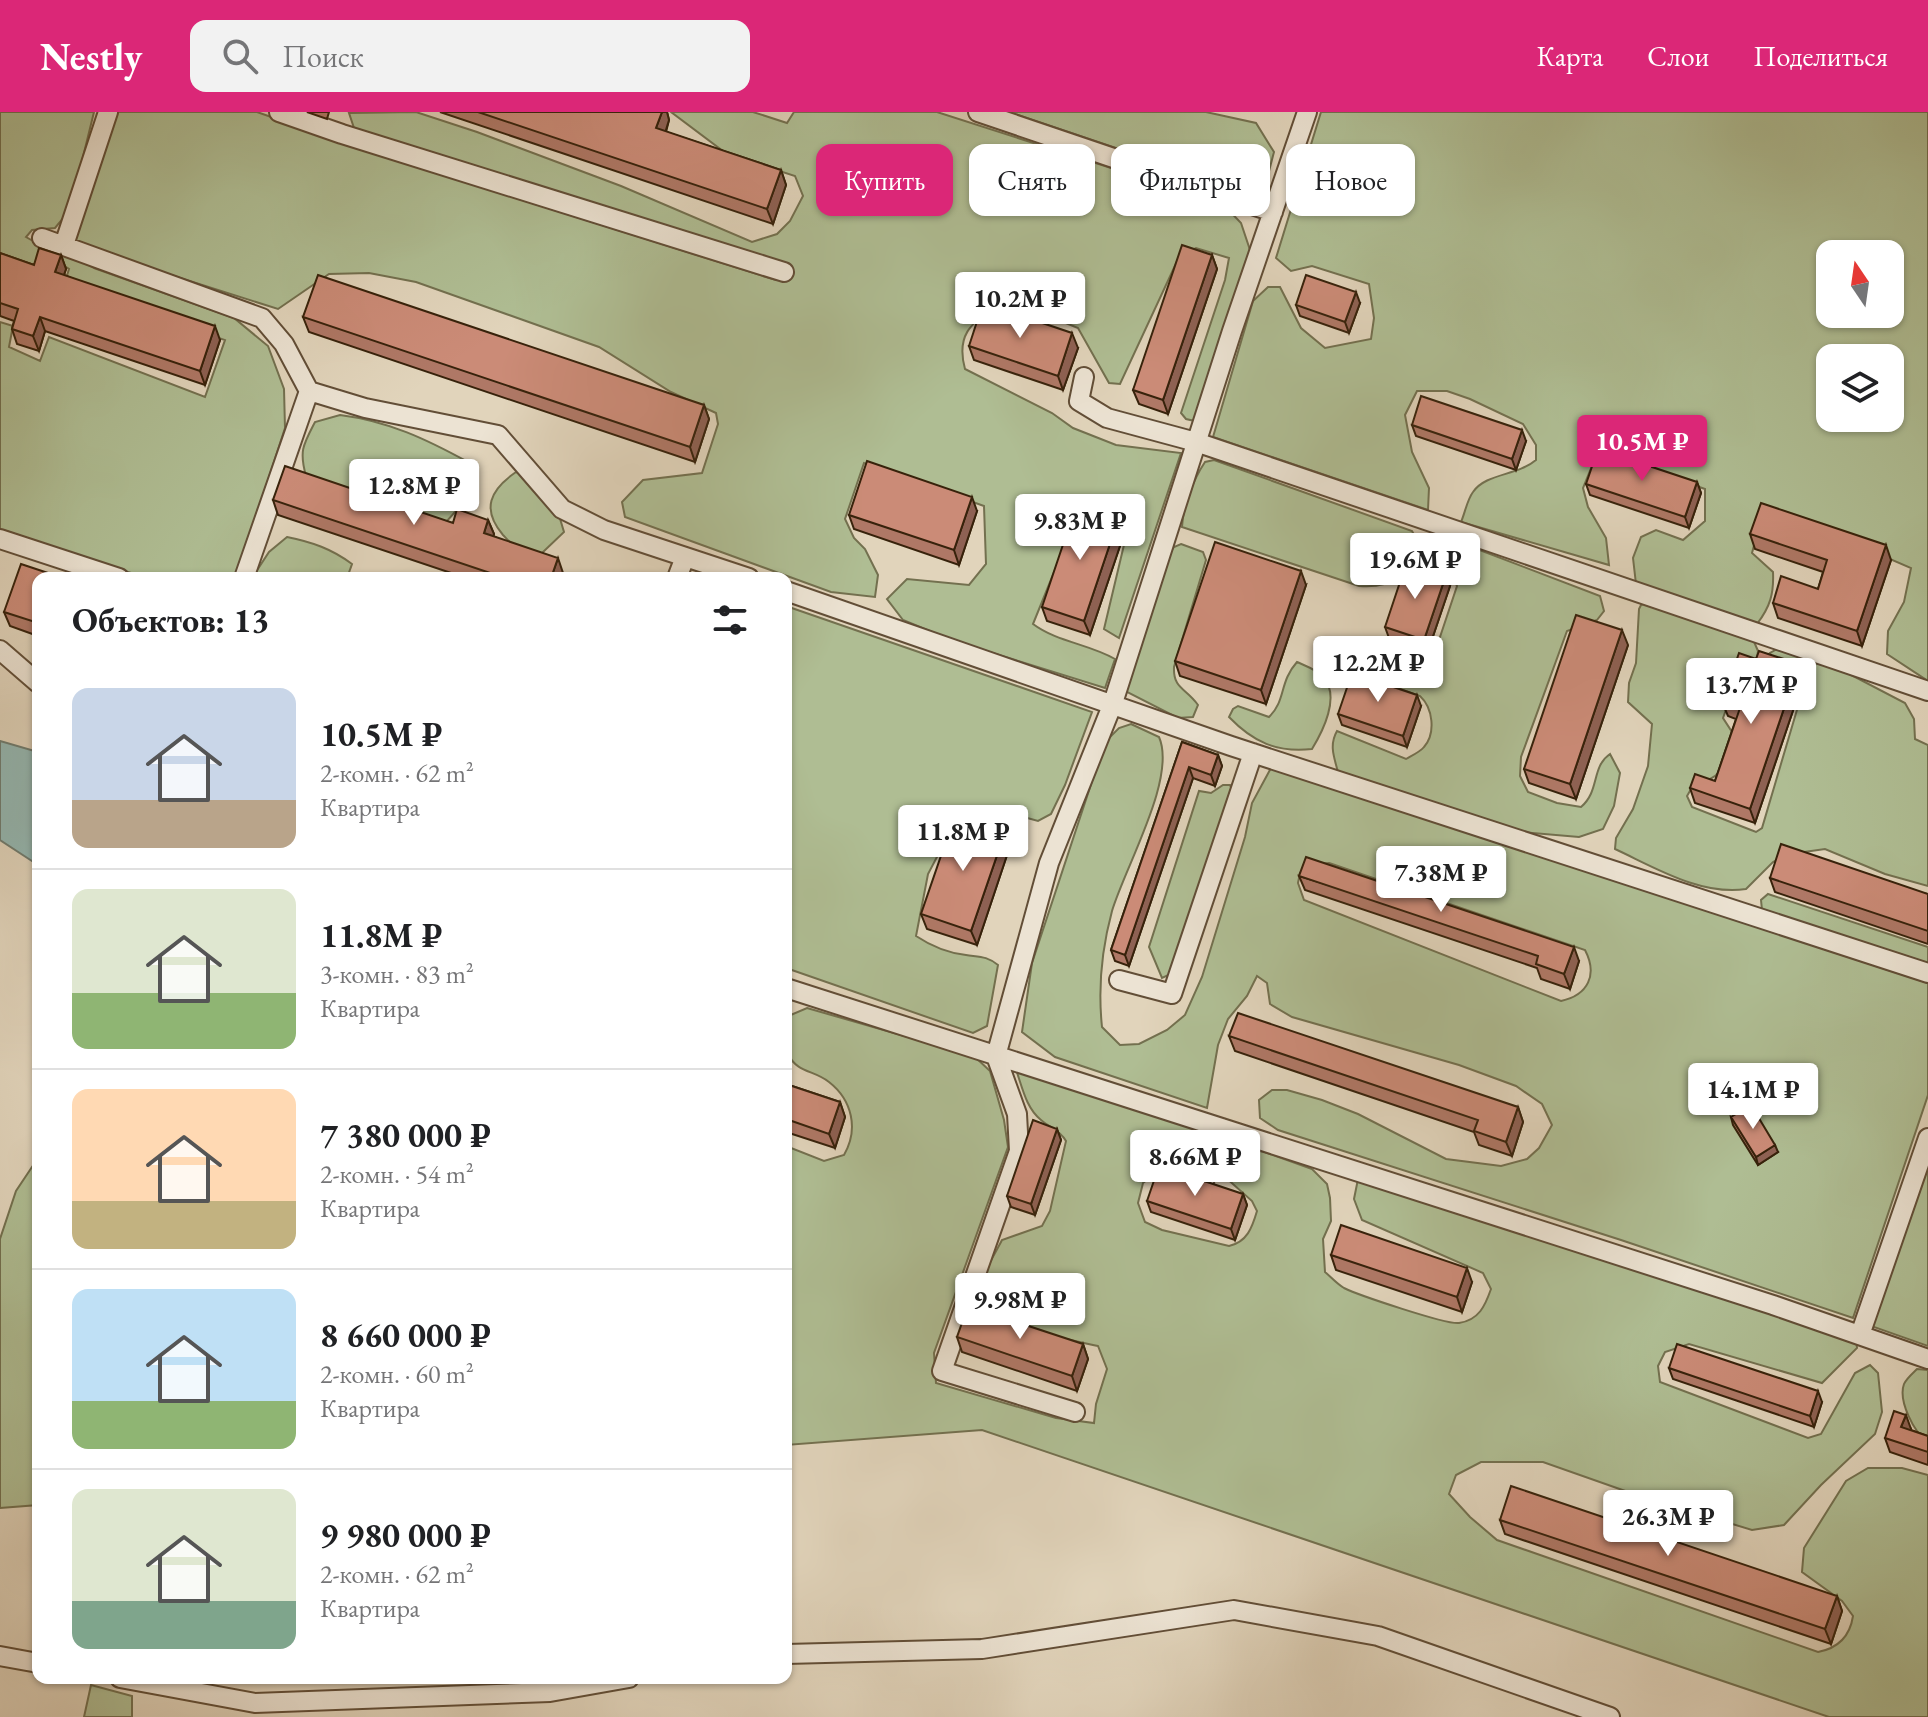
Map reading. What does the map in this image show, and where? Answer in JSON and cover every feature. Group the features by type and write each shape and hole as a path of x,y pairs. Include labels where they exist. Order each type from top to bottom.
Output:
{"lane":[{"path":"64,245 108,112"},
{"path":"279,112 784,272"},
{"path":"978,112 1273,212"},
{"path":"1075,1412 942,1371 1019,1151 1017,1114 996,1056 1049,863 1113,703 1196,442 1307,112"},
{"path":"42,238 262,318 284,344 309,391 365,408 498,435 562,509 604,530 731,572"},
{"path":"1084,377 1079,401 1107,418 1196,442 1928,691"},
{"path":"246,572 309,391"},
{"path":"1,543 99,572"},
{"path":"679,572 685,557"},
{"path":"792,593 1253,753 1928,973"},
{"path":"0,650 32,678"},
{"path":"1119,980 1172,994 1253,753"},
{"path":"792,990 1928,1359"},
{"path":"1204,1181 1222,1128"},
{"path":"1860,1335 1928,1138"},
{"path":"792,1654 982,1649 1234,1610 1378,1636 1610,1717"},
{"path":"0,1656 32,1662"},
{"path":"152,1684 255,1703 550,1692 595,1684"}],"green space":[{"path":"0,112 94,112 70,210 55,228 32,230 26,237 94,268 234,318 268,346 284,389 285,428 238,572 128,572 0,529 0,322 13,326 9,347 40,361 49,337 205,397 225,340 64,285 69,269 52,258 37,275 0,262"},
{"path":"118,112 257,112 380,155 776,280 785,279 363,136 354,128 349,113 416,112 621,186 752,242 777,234 790,221 803,196 795,176 727,154 671,112 753,112 787,123 794,112 937,112 1036,144 969,144 969,216 1095,216 1095,163 1111,168 1111,216 1234,216 1241,223 1250,250 1195,421 1186,419 1181,413 1225,280 1229,258 1196,248 1179,257 1120,384 1109,383 1078,328 1039,312 995,306 972,325 964,339 965,369 1052,413 1073,428 1116,445 1181,453 1119,638 1104,629 1128,528 1080,508 1033,624 1052,635 1115,659 1105,688 954,641 903,620 887,599 907,579 969,585 986,564 984,506 864,463 845,519 878,575 875,597 831,592 792,578 792,572 776,572 625,517 622,502 643,480 702,473 718,424 716,413 671,392 599,347 416,282 369,273 329,274 278,309 70,243"},
{"path":"1009,112 1206,112 1256,123 1269,144 1111,144 1111,146"},
{"path":"1321,112 1928,112 1928,681 1887,654 1888,631 1904,602 1911,568 1823,530 1764,509 1752,553 1773,572 1773,587 1768,606 1757,624 1636,584 1633,558 1641,537 1656,530 1683,540 1705,521 1705,489 1598,451 1583,488 1588,507 1606,538 1609,565 1461,522 1473,492 1486,481 1536,460 1536,445 1523,424 1447,391 1417,391 1405,415 1412,452 1429,488 1428,510 1213,437 1253,301 1268,287 1280,287 1301,328 1325,348 1371,339 1374,318 1369,284 1312,266 1291,271 1276,258 1289,216 1415,216 1415,144 1311,144"},
{"path":"1270,146 1274,152 1270,167"},
{"path":"340,415 406,432 468,462 466,495 459,508 446,522 306,476 303,448 315,422"},
{"path":"1214,460 1412,531 1418,542 1398,577 1382,585 1359,586 1182,527 1196,477 1205,462"},
{"path":"516,472 524,475 558,512 564,532 542,553 525,553 518,549 503,535 492,517 495,493"},
{"path":"287,537 321,547 352,564 349,572 256,572 269,552"},
{"path":"1456,541 1600,596 1604,611 1597,620 1567,631 1521,757 1520,776 1528,792 1557,803 1581,807 1591,794 1600,766 1610,754 1620,773 1614,806 1603,829 1579,837 1522,832 1338,772 1333,746 1337,731 1406,759 1420,751 1428,741 1431,721 1428,707 1420,696 1370,678 1353,665 1349,648 1355,639 1428,660 1434,655 1457,586 1446,557"},
{"path":"1181,544 1203,552 1206,560 1174,667 1178,684 1198,705 1193,717 1178,718 1127,692 1127,681 1169,554"},
{"path":"1647,602 1752,637 1758,651 1757,658 1743,662 1723,718 1732,732 1725,760 1713,778 1694,784 1687,796 1692,807 1756,832 1762,828 1807,676 1773,660 1770,653 1779,648 1836,667 1905,703 1914,719 1915,739 1928,745 1928,886 1885,874 1825,849 1790,854 1773,862 1746,889 1712,888 1678,878 1615,849 1616,838 1633,809 1648,766 1652,724 1628,702 1629,683 1636,663 1639,609"},
{"path":"792,608 1092,712 1051,814 1038,821 1002,811 960,813 928,874 916,936 946,951 983,957 998,965 987,1026 973,1033 792,970"},
{"path":"1297,662 1312,668 1329,686 1328,714 1312,749 1288,749 1266,744 1229,717 1238,706 1269,717"},
{"path":"1131,724 1159,737 1163,754 1155,798 1112,911 1103,954 1102,1027 1120,1045 1139,1044 1167,1030 1185,1015 1202,977 1245,837 1252,803 1271,768 1928,983 1928,1095 1853,1318 1278,1130 1260,1118 1259,1100 1272,1090 1287,1090 1358,1114 1446,1159 1501,1166 1527,1159 1539,1148 1552,1125 1542,1104 1516,1086 1459,1065 1292,1017 1270,1004 1267,983 1257,976 1247,996 1228,1019 1218,1045 1207,1108 1055,1057 1022,1032 1032,963 1105,742 1119,728","holes":["1329,863 1585,950 1591,968 1588,983 1578,994 1561,1001 1304,900 1298,883 1300,873 1308,865"]},
{"path":"1223,785 1230,785 1234,794 1173,973 1162,978 1149,947 1199,791 1211,793"},
{"path":"1768,894 1928,947 1928,963 1762,910 1761,900"},
{"path":"807,1008 974,1056 990,1071 1008,1147 934,1353 936,1383 1056,1418 1094,1423 1096,1404 1107,1369 1098,1346 1013,1323 997,1315 987,1305 982,1293 985,1273 1002,1240 1042,1226 1050,1211 1066,1141 1031,1109 1015,1067 1191,1126 1198,1146 1189,1166 1153,1175 1143,1183 1138,1203 1145,1222 1162,1230 1229,1246 1244,1238 1257,1211 1252,1201 1224,1176 1231,1162 1245,1152 1262,1151 1312,1169 1327,1184 1330,1198 1331,1221 1323,1239 1325,1272 1344,1288 1402,1309 1459,1323 1472,1319 1480,1311 1491,1289 1483,1273 1362,1220 1354,1199 1358,1179 1856,1340 1857,1348 1822,1383 1689,1344 1665,1352 1658,1366 1660,1382 1808,1438 1821,1434 1855,1373 1870,1365 1878,1373 1882,1412 1875,1434 1784,1525 1752,1530 1543,1462 1481,1462 1456,1475 1449,1494 1497,1540 1818,1652 1832,1648 1842,1640 1853,1616 1842,1601 1802,1572 1804,1548 1846,1481 1868,1468 1902,1468 1928,1475 1928,1717 1829,1717 982,1430 792,1445 792,1148 824,1161 844,1155 852,1125 848,1106 837,1089 792,1060 792,1014"},
{"path":"1928,1162 1928,1346 1871,1326"},
{"path":"32,1167 32,1505 0,1508 0,1239 16,1191"},
{"path":"1917,1369 1928,1370 1928,1441 1913,1424 1903,1399 1904,1384"},
{"path":"91,1685 132,1696 132,1717 84,1717"}],"water":[{"path":"0,741 32,750 32,861 0,840"}],"building":[{"path":"478,112 662,112 656,128 781,170 767,209"},
{"path":"1182,245 1212,255 1163,400 1133,390"},
{"path":"39,248 61,255 55,272 215,326 200,371 40,317 33,336 12,329 18,309 0,303 0,253 34,265"},
{"path":"318,275 704,405 690,447 303,317"},
{"path":"1306,275 1356,292 1345,322 1296,305"},
{"path":"983,303 1072,333 1058,376 969,346"},
{"path":"1421,396 1522,430 1512,459 1412,425"},
{"path":"1598,449 1697,482 1685,517 1586,484"},
{"path":"867,461 972,497 954,550 849,515"},
{"path":"285,466 453,523 457,509 488,520 484,533 558,558 553,572 487,572 273,500"},
{"path":"1077,503 1119,517 1084,621 1042,607"},
{"path":"1761,503 1886,545 1857,631 1773,603 1781,576 1818,589 1827,560 1750,534"},
{"path":"1215,542 1301,571 1261,690 1175,661"},
{"path":"1407,561 1446,575 1424,640 1385,627"},
{"path":"21,564 45,572 32,572 32,621 4,612"},
{"path":"1576,615 1622,630 1570,784 1524,769"},
{"path":"1759,651 1799,664 1750,809 1690,788 1695,774 1715,781 1740,708 1722,702 1739,653 1756,659"},
{"path":"1352,673 1417,695 1403,736 1338,714"},
{"path":"1182,742 1218,755 1211,775 1189,767 1125,955 1111,950"},
{"path":"955,815 1005,832 971,931 921,914"},
{"path":"1781,844 1928,894 1928,931 1770,878"},
{"path":"1306,857 1574,947 1564,974 1536,964 1538,956 1299,876"},
{"path":"1238,1013 1518,1107 1506,1142 1474,1131 1478,1120 1229,1036"},
{"path":"792,1086 840,1102 829,1134 792,1121"},
{"path":"1751,1105 1775,1145 1756,1157 1731,1117"},
{"path":"1033,1120 1057,1129 1031,1204 1007,1196"},
{"path":"1159,1166 1243,1194 1231,1229 1147,1201"},
{"path":"1341,1225 1467,1268 1457,1297 1331,1255"},
{"path":"968,1306 1083,1344 1072,1376 957,1337"},
{"path":"1677,1344 1818,1391 1810,1416 1669,1368"},
{"path":"1894,1411 1906,1415 1901,1427 1928,1436 1928,1452 1885,1438"},
{"path":"1511,1486 1837,1596 1825,1629 1500,1520"}]}
